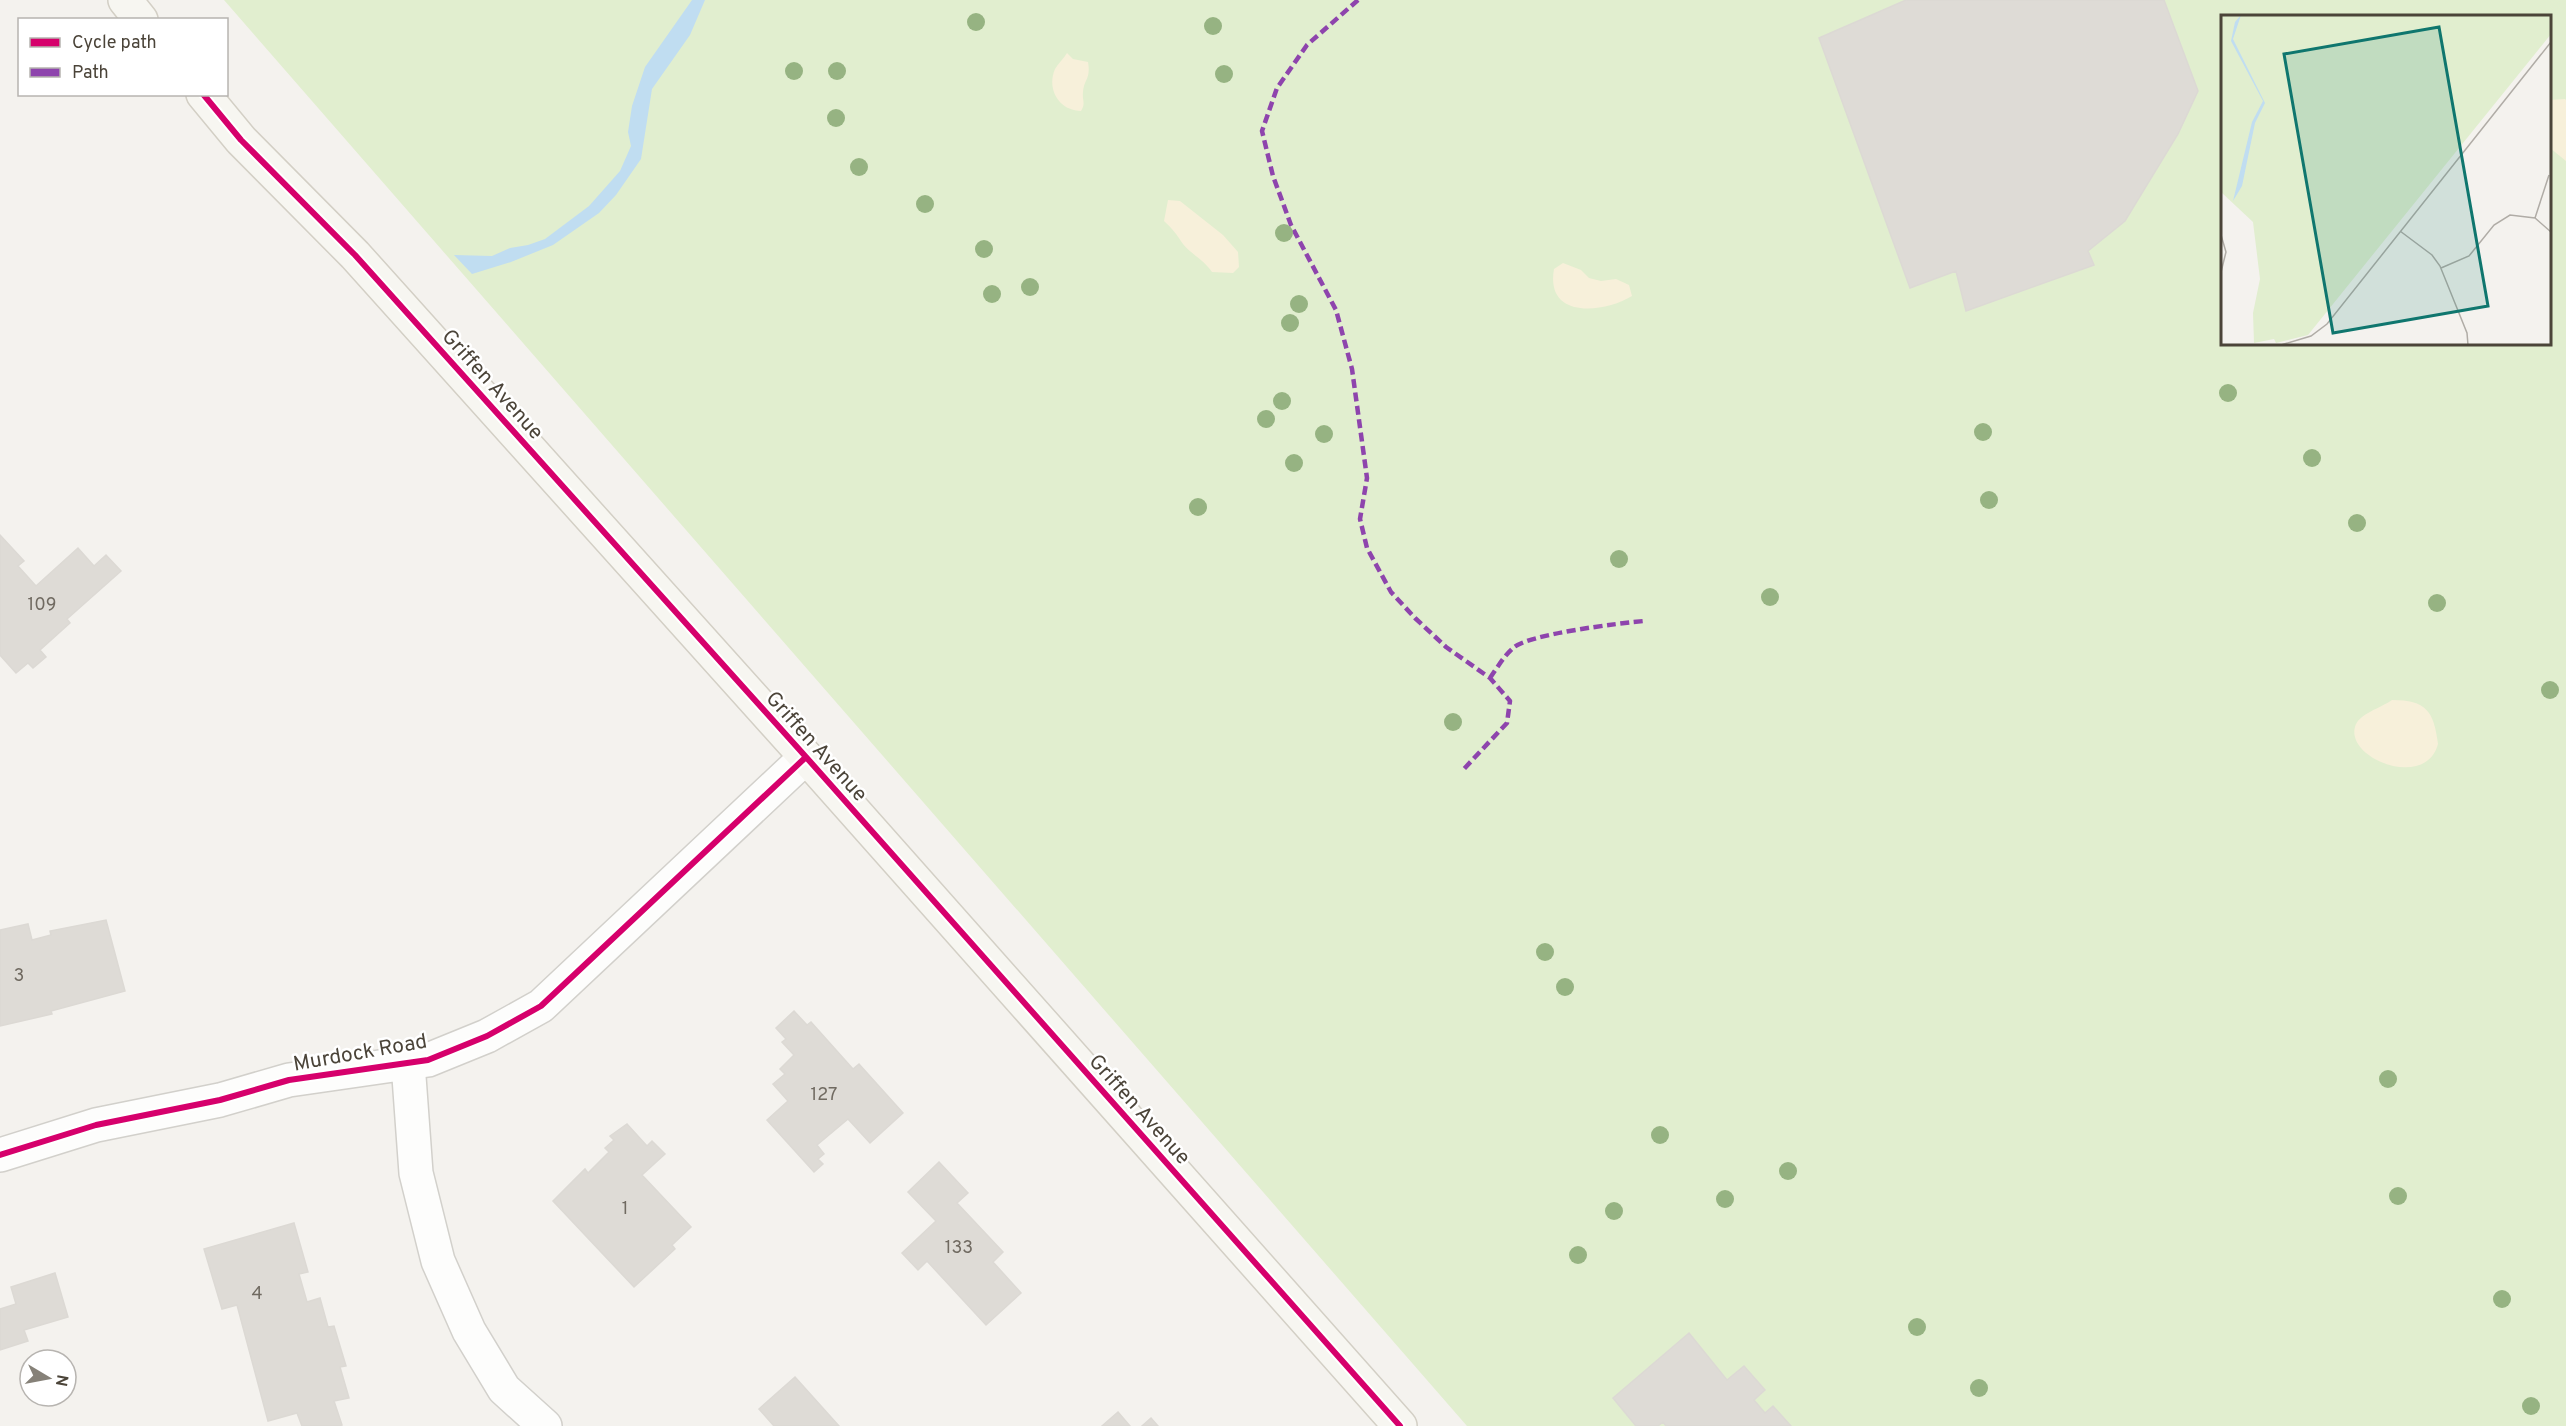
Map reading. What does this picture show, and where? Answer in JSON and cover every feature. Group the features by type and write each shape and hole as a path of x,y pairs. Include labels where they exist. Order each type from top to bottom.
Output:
{"street":[{"path":"125,0 139,18"},
{"name":"Griffen Avenue","path":"205,96 241,140 363,263 806,757 1400,1426"},
{"name":"Murdock Road","path":"0,1155 96,1125 220,1100 289,1080 428,1060 487,1036 541,1006 806,757"},
{"path":"408,1063 416,1173 438,1261 469,1331 504,1389 545,1426"}],"green space":[{"path":"224,0 2566,0 2566,1426 1467,1426"}],"sand":[{"path":"1067,53 1073,59 1088,62 1089,72 1081,111 1073,110 1061,103 1052,84 1055,69"},
{"path":"2551,100 2566,100 2566,161 2551,149"},
{"path":"1168,200 1180,201 1223,235 1238,252 1239,267 1233,273 1212,272 1183,244 1164,221"},
{"path":"1563,263 1581,270 1589,278 1601,281 1616,279 1629,285 1632,296 1607,306 1593,308 1579,308 1567,304 1558,297 1554,286 1554,269"},
{"path":"2392,700 2420,705 2431,716 2434,723 2438,744 2431,758 2419,765 2404,767 2389,765 2374,759 2362,750 2355,739 2355,727 2360,718"}],"water":[{"path":"692,0 705,0 690,35 652,89 641,159 616,195 599,213 553,245 511,262 472,274 454,255 492,256 510,248 545,239 589,206 620,171 631,146 628,132 632,106 645,67"}],"building":[{"path":"1906,0 2164,0 2198,91 2178,134 2125,221 2088,251 2094,265 1966,311 1956,271 1910,288 1819,38"},
{"path":"0,535 24,561 18,566 36,586 78,548 94,566 106,555 121,571 67,619 70,623 40,650 46,657 33,668 28,663 16,673 0,655"},
{"path":"106,920 125,991 51,1011 52,1014 0,1026 0,930 28,924 32,940 51,935 50,931"},
{"path":"794,1011 807,1025 811,1022 853,1069 859,1064 903,1113 870,1143 848,1119 817,1145 824,1154 818,1159 823,1164 814,1172 767,1120 788,1101 773,1084 785,1074 780,1069 794,1055 782,1042 786,1039 776,1028"},
{"path":"627,1124 647,1146 652,1141 665,1154 642,1175 691,1227 672,1245 675,1249 634,1287 553,1201 585,1169 588,1173 609,1152 605,1148 614,1140 610,1136"},
{"path":"939,1162 968,1193 957,1203 1003,1252 993,1262 1021,1293 986,1325 927,1261 918,1270 902,1253 936,1221 908,1192"},
{"path":"294,1223 308,1272 299,1274 307,1302 320,1298 328,1327 334,1326 346,1366 340,1367 349,1398 334,1401 342,1425 339,1426 302,1426 297,1413 268,1421 237,1305 222,1309 204,1249"},
{"path":"55,1273 68,1317 24,1330 28,1341 0,1350 0,1309 16,1304 11,1287"},
{"path":"1689,1333 1727,1380 1744,1366 1765,1390 1754,1400 1765,1413 1773,1406 1791,1426 1666,1426 1663,1422 1658,1426 1636,1426 1613,1398"},
{"path":"795,1377 839,1426 774,1426 759,1409"},
{"path":"1118,1412 1130,1426 1102,1426"},
{"path":"1151,1418 1158,1426 1142,1426"}],"marked path":[{"path":"1358,0 1307,45 1277,88 1262,131 1273,176 1291,225 1336,310 1352,369 1367,478 1360,519 1367,548 1391,592 1415,618 1446,647 1490,678 1510,701 1507,723 1462,771"},
{"path":"1490,678 1510,651 1522,643 1576,630 1644,621"}],"cycle path":[{"path":"205,96 241,140 355,255 806,757 1400,1426"},
{"path":"0,1155 96,1125 220,1100 289,1080 428,1060 487,1036 541,1006 806,757"}]}
